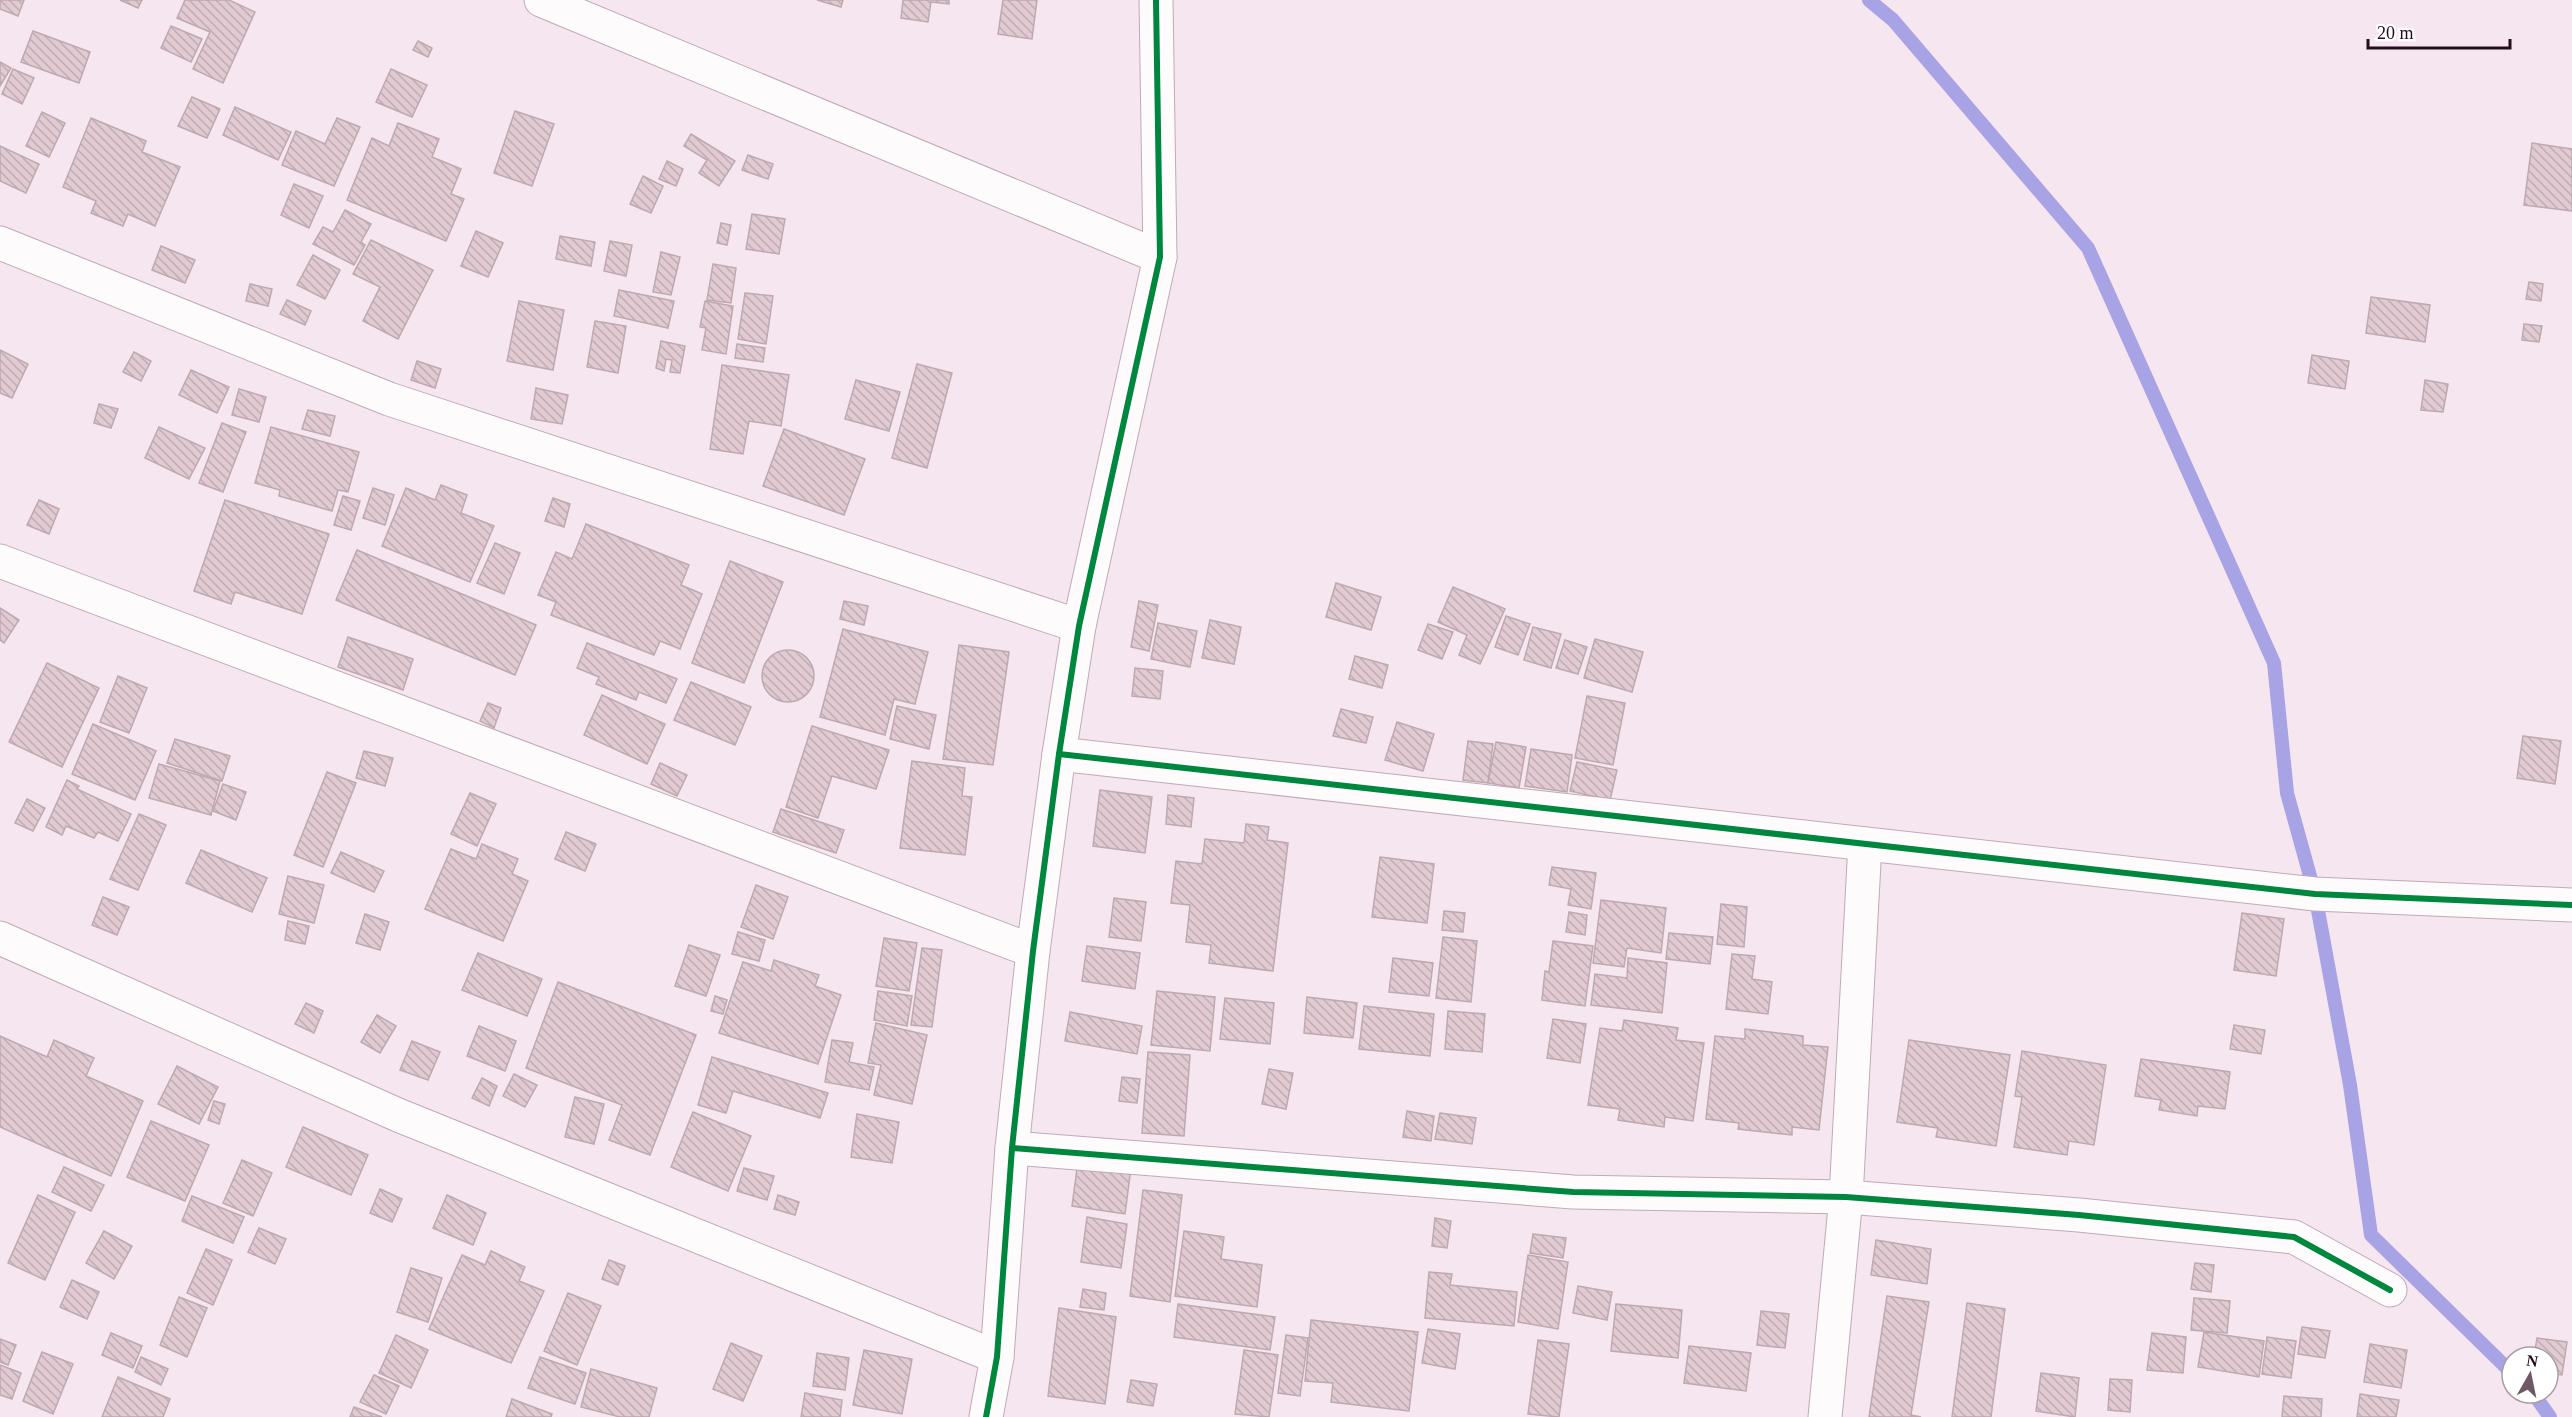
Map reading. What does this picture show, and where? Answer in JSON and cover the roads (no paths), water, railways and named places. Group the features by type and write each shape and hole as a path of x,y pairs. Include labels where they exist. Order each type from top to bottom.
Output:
{"street":[{"path":"541,0 1160,258"},
{"path":"992,1416 1012,1148 1033,951 1059,753 1079,626 1160,258 1156,0"},
{"path":"0,243 389,399 1079,626"},
{"path":"0,561 1033,951"},
{"path":"1059,753 2315,894 2572,905"},
{"path":"1825,1417 1846,1197 1865,844"},
{"path":"0,938 398,1115 997,1357"},
{"path":"1012,1148 1573,1192 1846,1197 2079,1215 2294,1237 2390,1290"}],"waterway":[{"path":"1869,0 1893,20 2088,248 2274,663 2287,793 2315,894 2350,1085 2371,1235 2500,1361"},
{"path":"2542,1405 2550,1417"}]}
